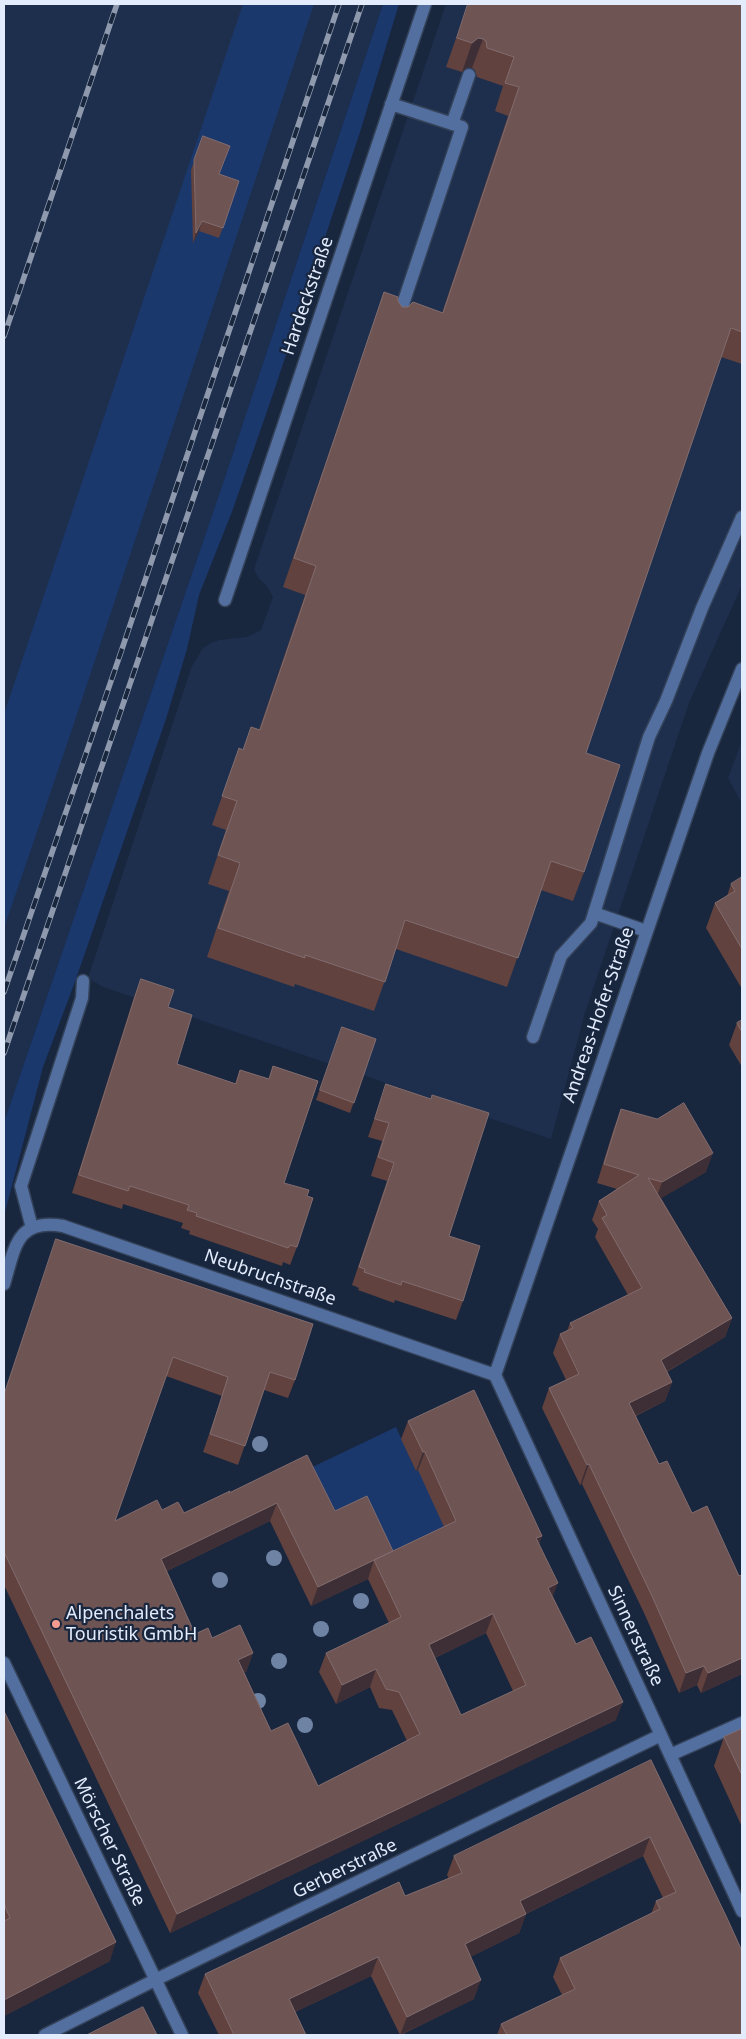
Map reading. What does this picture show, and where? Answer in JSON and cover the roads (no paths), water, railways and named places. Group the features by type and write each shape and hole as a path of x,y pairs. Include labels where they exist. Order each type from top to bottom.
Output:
{"street":[{"name":"Hardeckstraße","path":"224,600 425,4"},
{"path":"452,124 469,75"},
{"path":"392,104 462,127 395,328"},
{"path":"533,1037 561,956 592,923 649,737 666,701 702,608 742,517"},
{"name":"Andreas-Hofer-Straße","path":"495,1375 708,753 742,669"},
{"path":"594,913 646,931"},
{"path":"4,1284 15,1247 22,1235 32,1228 21,1186 82,998 83,981"},
{"name":"Neubruchstraße","path":"32,1228 48,1223 63,1226 495,1375"},
{"name":"Sinnerstraße","path":"495,1375 742,1911"},
{"name":"Mörscher Straße","path":"4,1663 182,2035"},
{"path":"670,1755 742,1723"},
{"name":"Gerberstraße","path":"46,2035 155,1980 661,1735"}],"railway":[{"path":"4,336 117,4"},
{"path":"4,992 121,652 339,4"},
{"path":"4,1053 362,4"}],"place":[{"name":"Alpenchalets Touristik GmbH","path":"56,1624"}]}
